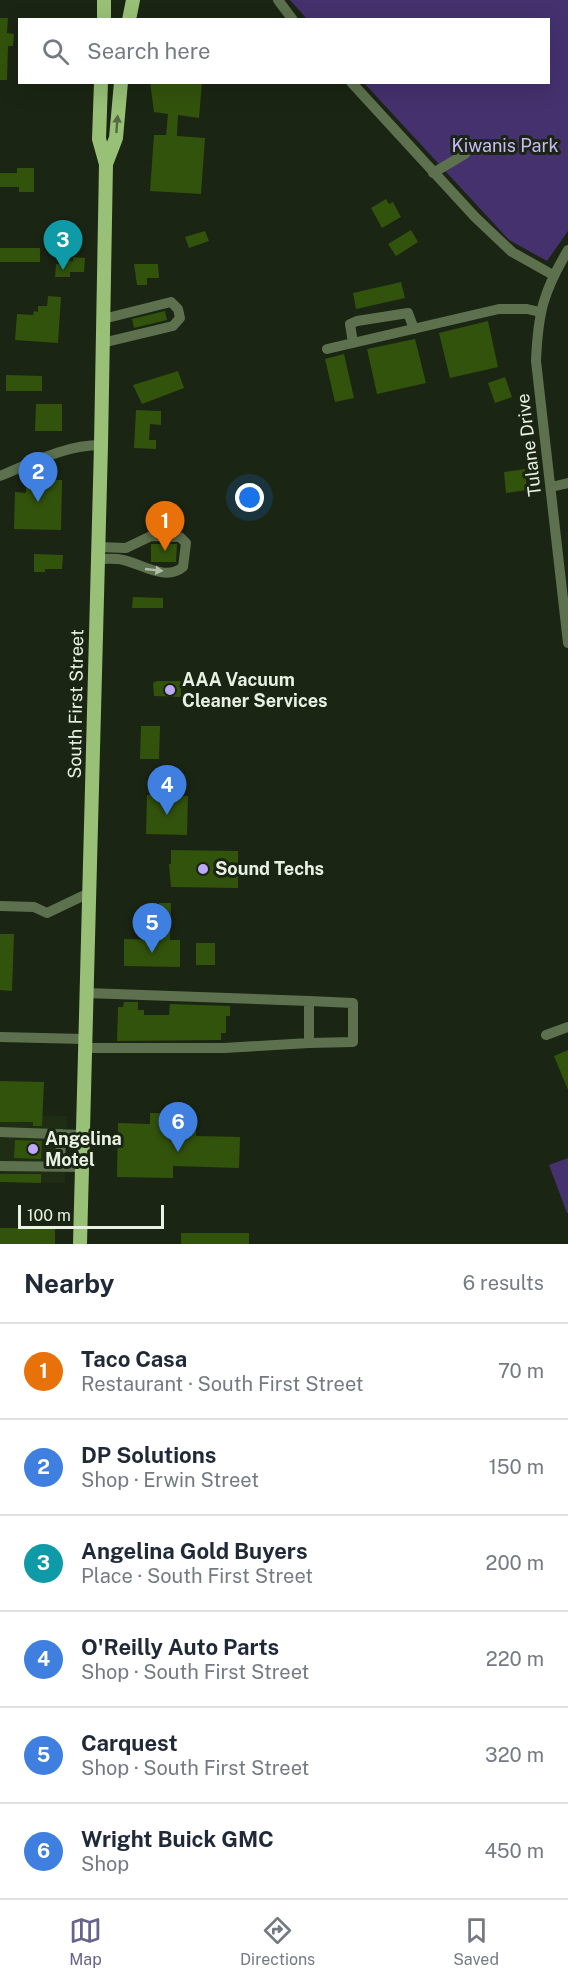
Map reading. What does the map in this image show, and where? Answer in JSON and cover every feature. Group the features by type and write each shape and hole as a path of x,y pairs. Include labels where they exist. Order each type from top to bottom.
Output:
{"main road":[{"path":"104,0 104,18"},
{"name":"South First Street","path":"80,1244 101,445 105,165 99,139 101,84"},
{"name":"South First Street","path":"105,165 116,138 121,84"}],"street":[{"path":"278,0 292,18"},
{"path":"353,84 433,173 512,252 553,274"},
{"path":"433,173 465,154"},
{"name":"Tulane Drive","path":"568,250 553,274 540,312 536,361 568,643"},
{"path":"102,344 173,326 180,318 178,309 171,302 103,319"},
{"path":"327,349 499,309 527,309 540,312"},
{"path":"353,343 350,324 357,321 408,313 414,329"},
{"path":"0,476 78,445 101,445"},
{"path":"551,487 568,483"},
{"path":"151,536 180,537 186,543 187,555 183,567 173,572 148,570 98,553 126,548 151,536"},
{"path":"0,906 34,907 47,913 89,893"},
{"path":"0,1037 84,1043 224,1048 353,1042 353,1003 86,993"},
{"path":"309,1001 309,1043"},
{"path":"546,1035 568,1027"},
{"path":"0,1132 82,1135"},
{"path":"60,1166 62,1134"},
{"path":"0,1166 82,1167"}],"shaded area":[{"name":"Angelina Motel","path":"0,1115 67,1116 65,1183 0,1182"}],"green space":[{"name":"Kiwanis Park","path":"290,0 568,0 568,231 547,261 509,240 365,84 550,84 550,18 306,18"},
{"path":"568,1158 568,1213 567,1213 549,1165"}],"building":[{"path":"0,18 8,18 7,33 14,34 13,46 8,46 7,80 0,80"},
{"path":"150,84 202,84 199,118 178,115 177,136 205,138 201,194 150,191 154,135 166,135 168,114 154,112"},
{"path":"17,168 34,168 34,192 19,192 19,187 0,187 0,173 17,173"},
{"path":"386,199 389,204 393,202 401,217 382,228 371,208"},
{"path":"411,230 418,242 396,256 388,244"},
{"path":"205,231 209,241 189,248 185,237"},
{"path":"0,248 40,248 40,262 0,262"},
{"path":"73,257 85,258 84,272 70,272 70,277 55,277 56,264 60,264 60,261 73,261"},
{"path":"134,264 158,264 159,278 147,278 147,285 137,285"},
{"path":"401,282 405,298 356,309 353,293"},
{"path":"48,296 61,297 58,343 15,340 17,314 33,315 34,311 38,312 38,306 47,306"},
{"path":"165,311 167,320 134,328 132,319"},
{"path":"488,321 498,367 450,378 439,333"},
{"path":"415,339 426,383 377,394 367,349"},
{"path":"344,354 354,398 335,402 325,359"},
{"path":"178,371 184,388 142,404 133,385"},
{"path":"6,375 42,376 42,391 6,391"},
{"path":"505,377 512,397 495,403 488,383"},
{"path":"36,404 62,404 62,431 35,431"},
{"path":"136,410 161,411 161,425 150,424 149,440 156,440 156,449 134,448"},
{"path":"525,469 527,490 506,493 504,472"},
{"path":"26,479 62,480 61,530 14,529 15,492 26,493"},
{"path":"151,544 177,544 176,562 151,562"},
{"path":"34,554 63,555 62,569 45,569 45,572 34,572"},
{"path":"133,597 163,598 163,608 132,608"},
{"name":"AAA Vacuum Cleaner Services","path":"181,681 181,697 154,696 153,683"},
{"path":"141,726 160,726 159,759 140,759"},
{"path":"147,795 188,796 187,835 146,834"},
{"name":"Sound Techs","path":"171,850 238,851 238,888 171,887 169,864 171,864"},
{"path":"159,903 171,903 170,940 180,940 180,967 124,966 124,939 159,940"},
{"path":"0,934 14,934 12,991 0,990"},
{"path":"196,943 215,943 215,965 196,965"},
{"path":"124,1002 138,1002 138,1010 144,1010 144,1015 169,1015 170,1004 230,1006 230,1016 226,1016 226,1033 221,1033 221,1040 117,1041 118,1007 123,1007"},
{"path":"568,1050 568,1090 554,1056"},
{"path":"0,1081 44,1082 42,1126 33,1126 33,1122 0,1122"},
{"path":"150,1113 196,1114 196,1136 240,1137 239,1168 173,1166 173,1178 117,1177 118,1123 150,1124"},
{"path":"15,1140 42,1141 41,1159 14,1158"},
{"path":"0,1174 41,1174 41,1183 0,1182"},
{"path":"39,1226 55,1227 55,1244 0,1244 0,1228 39,1228"},
{"path":"181,1233 249,1233 249,1244 181,1244"}],"place":[{"name":"Angelina Gold Buyers","path":"63,270"},
{"name":"DP Solutions","path":"38,502"},
{"name":"Taco Casa","path":"165,551"},
{"name":"AAA Vacuum Cleaner Services","path":"170,690"},
{"name":"O'Reilly Auto Parts","path":"167,815"},
{"name":"Sound Techs","path":"203,869"},
{"name":"Carquest","path":"152,953"},
{"name":"Angelina Motel","path":"33,1149"},
{"name":"Wright Buick GMC","path":"178,1152"}]}
